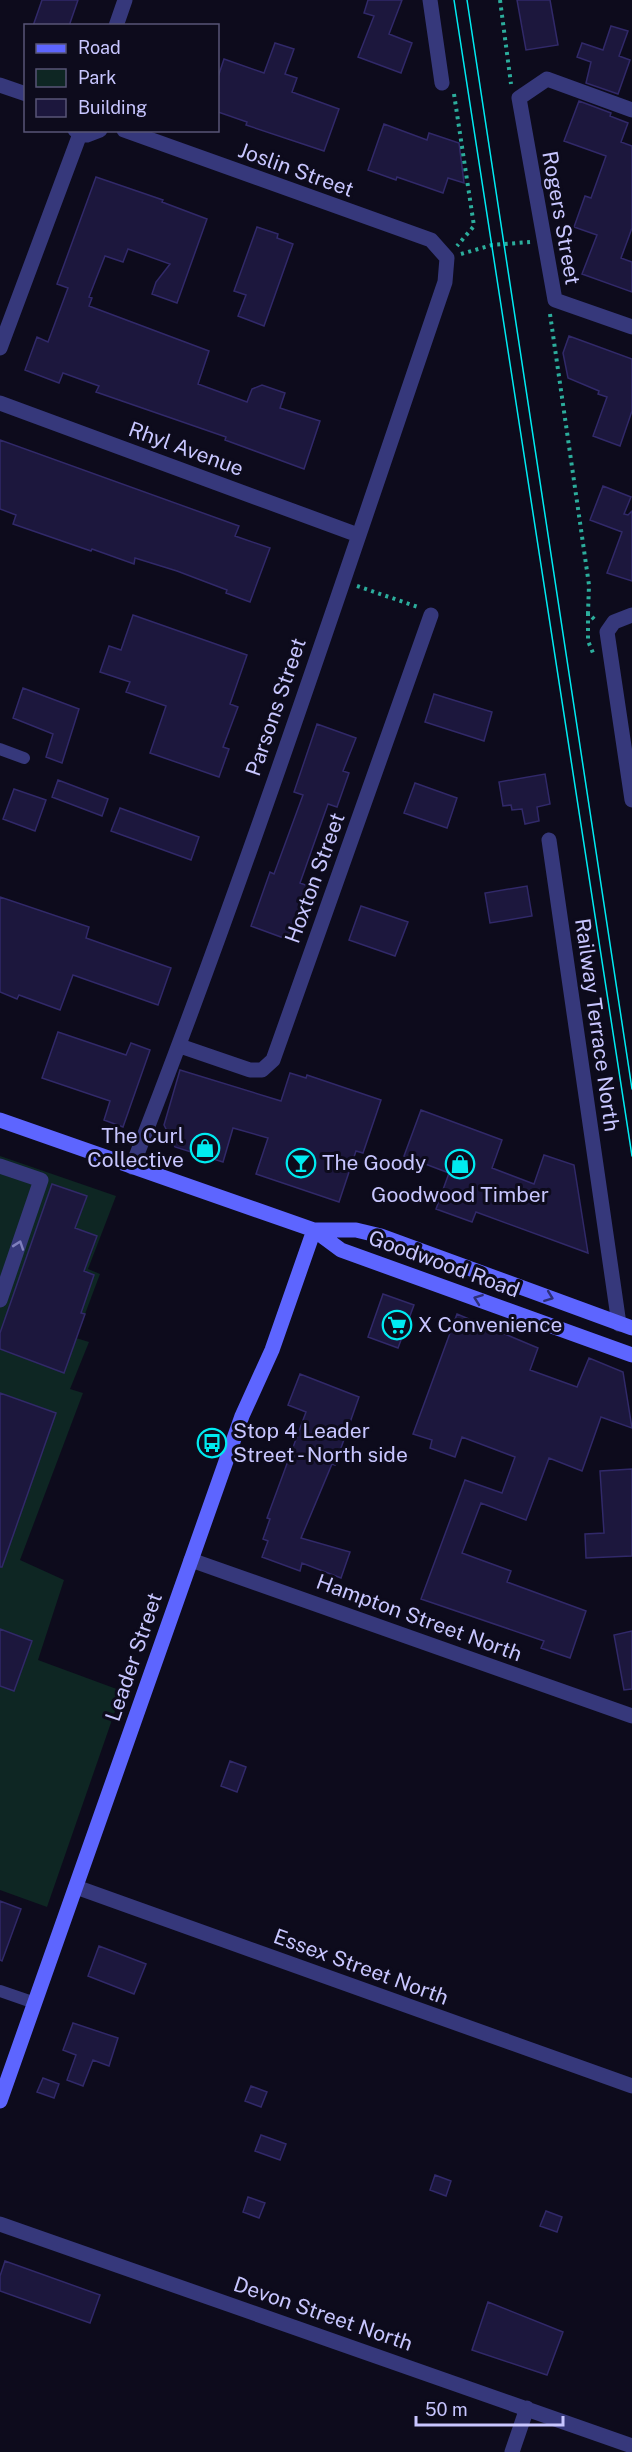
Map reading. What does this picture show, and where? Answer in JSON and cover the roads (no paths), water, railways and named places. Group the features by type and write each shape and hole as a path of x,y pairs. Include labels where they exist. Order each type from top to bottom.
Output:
{"main road":[{"name":"Goodwood Road","path":"0,1120 314,1230 341,1250 632,1355"},
{"name":"Goodwood Road","path":"314,1230 356,1230 381,1236 625,1326"},
{"name":"Leader Street","path":"0,2101 242,1416 272,1350 314,1230"}],"street":[{"path":"117,24 125,0"},
{"path":"430,0 442,83"},
{"name":"Rogers Street","path":"632,110 547,79 514,93 555,300 632,327"},
{"path":"0,85 24,93"},
{"path":"0,348 78,132 87,135 95,132"},
{"name":"Joslin Street","path":"130,132 431,240 447,258"},
{"name":"Parsons Street","path":"132,1167 180,1046 358,535 445,282 447,258"},
{"name":"Rhyl Avenue","path":"0,403 358,535"},
{"name":"Hoxton Street","path":"180,1046 250,1070 262,1070 273,1060 431,615"},
{"path":"632,615 614,621 607,632 632,800"},
{"name":"Railway Terrace North","path":"549,840 625,1326"},
{"path":"0,1166 41,1180 0,1300"},
{"name":"Hampton Street North","path":"191,1560 632,1716"},
{"name":"Essex Street North","path":"76,1887 632,2086"},
{"name":"Devon Street North","path":"0,2224 632,2446"},
{"path":"512,2452 527,2408"}],"lane":[{"path":"0,749 24,758"},
{"path":"0,1991 34,2003"}],"tram line":[{"path":"454,0 632,1156"},
{"path":"467,0 632,1089"}],"place":[{"name":"The Curl Collective","path":"205,1148"},
{"name":"The Goody","path":"301,1163"},
{"name":"Goodwood Timber","path":"460,1164"},
{"name":"X Convenience","path":"397,1325"},
{"name":"Stop 4 Leader Street - North side","path":"212,1443"}]}
